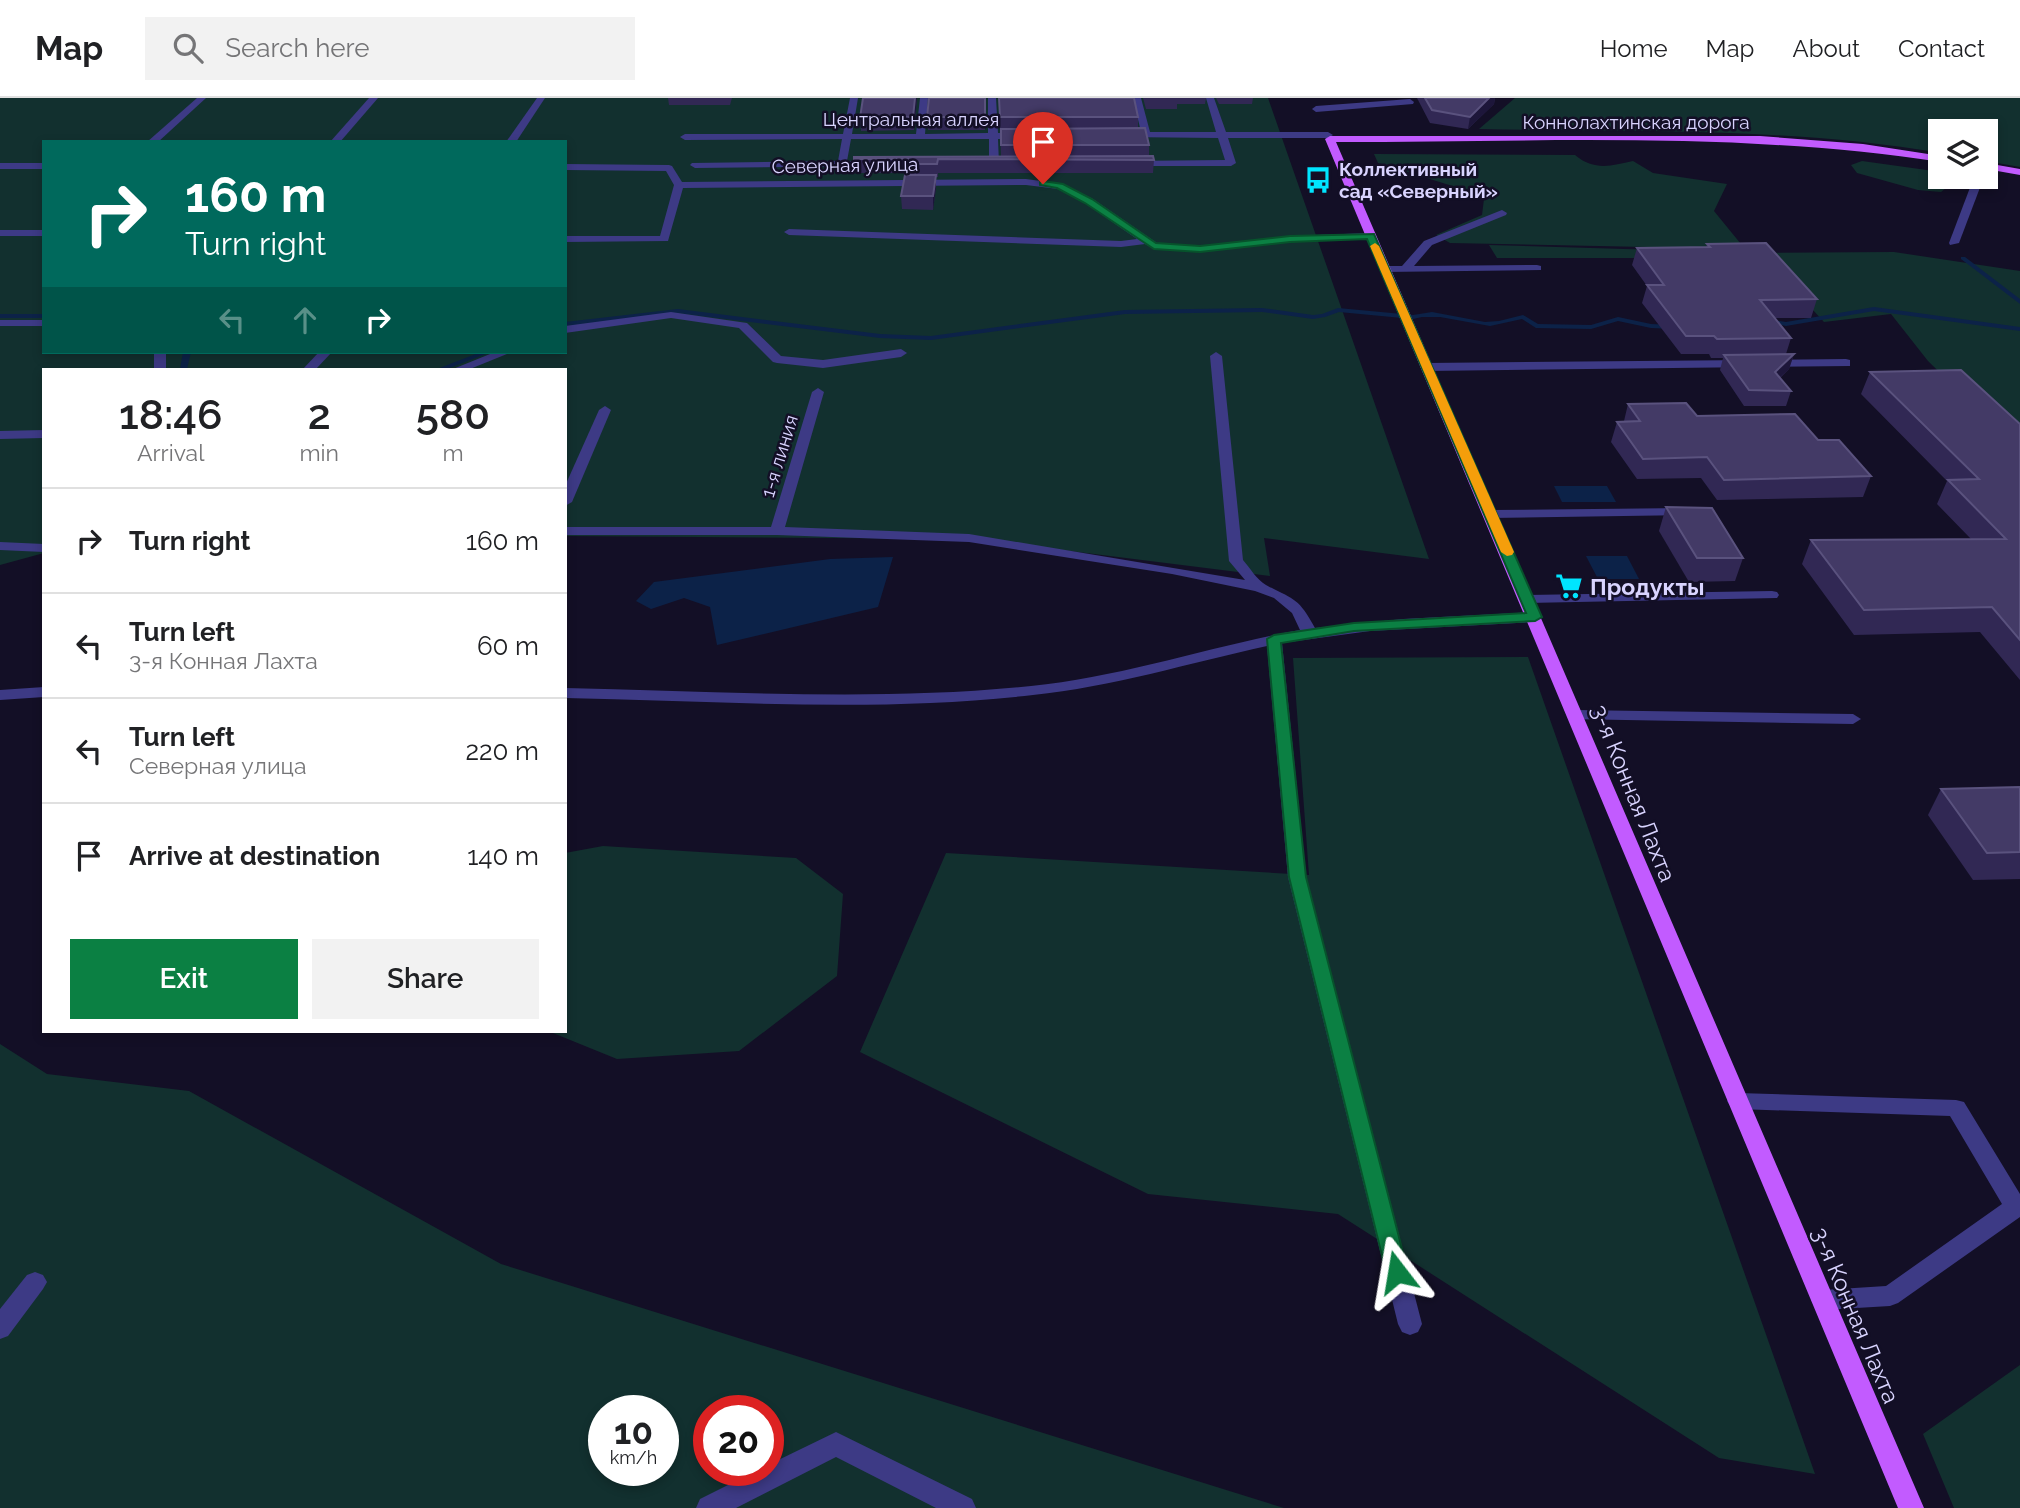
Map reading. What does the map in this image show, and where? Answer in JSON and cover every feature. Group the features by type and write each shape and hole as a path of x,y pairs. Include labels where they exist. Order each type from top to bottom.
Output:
{"main road":[{"name":"Коннолахтинская дорога","path":"1324,126 1760,139 1863,147 1928,157"},
{"name":"3-я Конная Лахта","path":"1324,126 1911,1508"},
{"path":"1998,168 2020,172"}],"street":[{"path":"154,140 202,98"},
{"path":"337,140 374,98"},
{"path":"512,140 541,98"},
{"path":"842,164 854,98"},
{"path":"920,136 924,98"},
{"path":"992,98 994,164"},
{"path":"1137,98 1146,135"},
{"path":"1124,163 1231,163 1210,98"},
{"name":"3-я Конная Лахта","path":"1311,98 1324,126"},
{"path":"1120,135 1222,135 1324,126 1410,102"},
{"name":"Центральная аллея","path":"685,137 1030,136"},
{"path":"695,165 883,164"},
{"path":"980,164 1007,164"},
{"path":"0,166 42,166"},
{"path":"567,167 669,168 679,185 664,239 567,239"},
{"name":"Северная улица","path":"679,185 990,181 1037,183 1060,186 1089,201 1154,246 1200,249 1290,239 1370,236"},
{"path":"1954,243 1974,189"},
{"path":"1406,268 1428,243 1502,213"},
{"path":"789,232 1121,244 1147,241"},
{"path":"0,233 42,233"},
{"path":"1384,269 1538,268"},
{"path":"567,330 671,315 743,325 777,359 823,364 901,353"},
{"path":"0,323 42,323"},
{"path":"310,368 324,354"},
{"path":"462,368 500,354"},
{"path":"1216,356 1236,561 1259,587"},
{"path":"1426,367 1846,363"},
{"name":"1-я линия","path":"776,531 818,392"},
{"path":"567,497 605,410"},
{"path":"0,435 42,434"},
{"path":"1490,514 1694,512"},
{"path":"567,531 776,531 969,538 1172,570 1259,587 1279,596 1298,611 1310,634"},
{"path":"0,545 42,548"},
{"path":"567,693 921,698 1032,691 1108,678 1274,639 1354,627 1531,608 1772,595"},
{"path":"1274,639 1297,877 1410,1324"},
{"path":"0,695 42,692"},
{"path":"1575,715 1853,719"},
{"path":"1738,1101 1956,1108 2015,1207 1890,1296 1823,1300"},
{"path":"0,1328 35,1282"},
{"path":"709,1508 836,1444 963,1508"}],"green space":[{"path":"0,98 1268,98 1429,559 1264,538 1270,576 973,539 567,536 567,368 42,368 42,554 0,565"},
{"path":"1515,98 2020,98 2020,167 1998,163 1998,119 1928,119 1928,151 1826,139 1711,132 1479,129"},
{"path":"1374,154 1575,155 1596,165 1610,166 1633,161 1653,173 1727,184 1714,211 1745,249 1450,243 1436,235 1482,215 1484,199 1459,188 1378,163"},
{"path":"1862,161 1928,170 1928,189 1945,189 1941,192 1918,190 1857,173 1851,165"},
{"path":"1489,245 1758,253 1894,252 2020,271 2020,451 1928,361 1891,314 1824,322 1765,258 1497,258"},
{"path":"1528,657 1815,1474 1719,1458 1338,1214 1148,1194 860,1052 946,853 1309,875 1293,658"},
{"path":"603,846 796,858 843,894 837,976 739,1051 617,1059 553,1033 567,1033 567,853"},
{"path":"0,1044 47,1074 189,1091 501,1264 1284,1508 0,1508"},
{"path":"2020,1365 2020,1508 1954,1508 1923,1434"}],"water":[{"path":"1554,486 1607,486 1616,502 1562,502"},
{"path":"1586,556 1627,556 1639,579 1598,579"},
{"path":"893,557 878,607 717,645 710,607 684,598 651,609 636,601 654,582 830,559"}],"building":[{"path":"863,98 915,98 913,117 860,118"},
{"path":"929,98 985,98 985,117 927,117"},
{"path":"999,98 1134,98 1138,117 1000,117"},
{"path":"1425,98 1489,98 1470,117 1432,110"},
{"path":"1145,128 1149,145 1001,145 1001,129"},
{"path":"1153,156 1154,160 938,159 937,164 907,164 908,159 854,159 854,157"},
{"path":"905,175 936,175 933,196 901,196"},
{"path":"1766,243 1817,299 1760,300 1791,338 1717,339 1714,336 1686,336 1647,285 1664,285 1637,248 1710,247 1707,244"},
{"path":"1794,354 1775,372 1791,391 1749,390 1724,355"},
{"path":"1961,370 2020,424 2020,640 1992,607 1864,610 1811,540 2006,539 1948,480 1979,479 1870,372"},
{"path":"1686,403 1697,416 1795,414 1818,440 1839,440 1871,476 1724,480 1707,457 1643,459 1617,422 1640,421 1628,404"},
{"path":"1666,507 1712,508 1743,558 1697,558"},
{"path":"2020,787 2020,852 1987,853 1941,789"}],"waterway":[{"path":"1963,258 2020,302"},
{"path":"1766,321 1786,324 1874,309 2020,329"},
{"path":"567,324 678,311 880,336 931,338 1125,312 1262,310 1313,317 1338,310 1413,317 1432,314 1485,324 1523,317 1536,326 1591,327 1618,319 1651,326 1674,327"},
{"path":"0,316 42,316"},
{"path":"183,368 187,354"},
{"path":"444,368 482,354"}],"slow traffic":[{"path":"1375,246 1507,552"}],"place":[{"name":"Коллективный сад «Северный»","path":"1318,180"},
{"name":"Продукты","path":"1569,586"}],"route":[{"path":"1043,184 1060,186 1089,201 1154,246 1200,249 1290,239 1370,236 1535,617 1354,627 1274,639 1297,877 1397,1272"}]}
